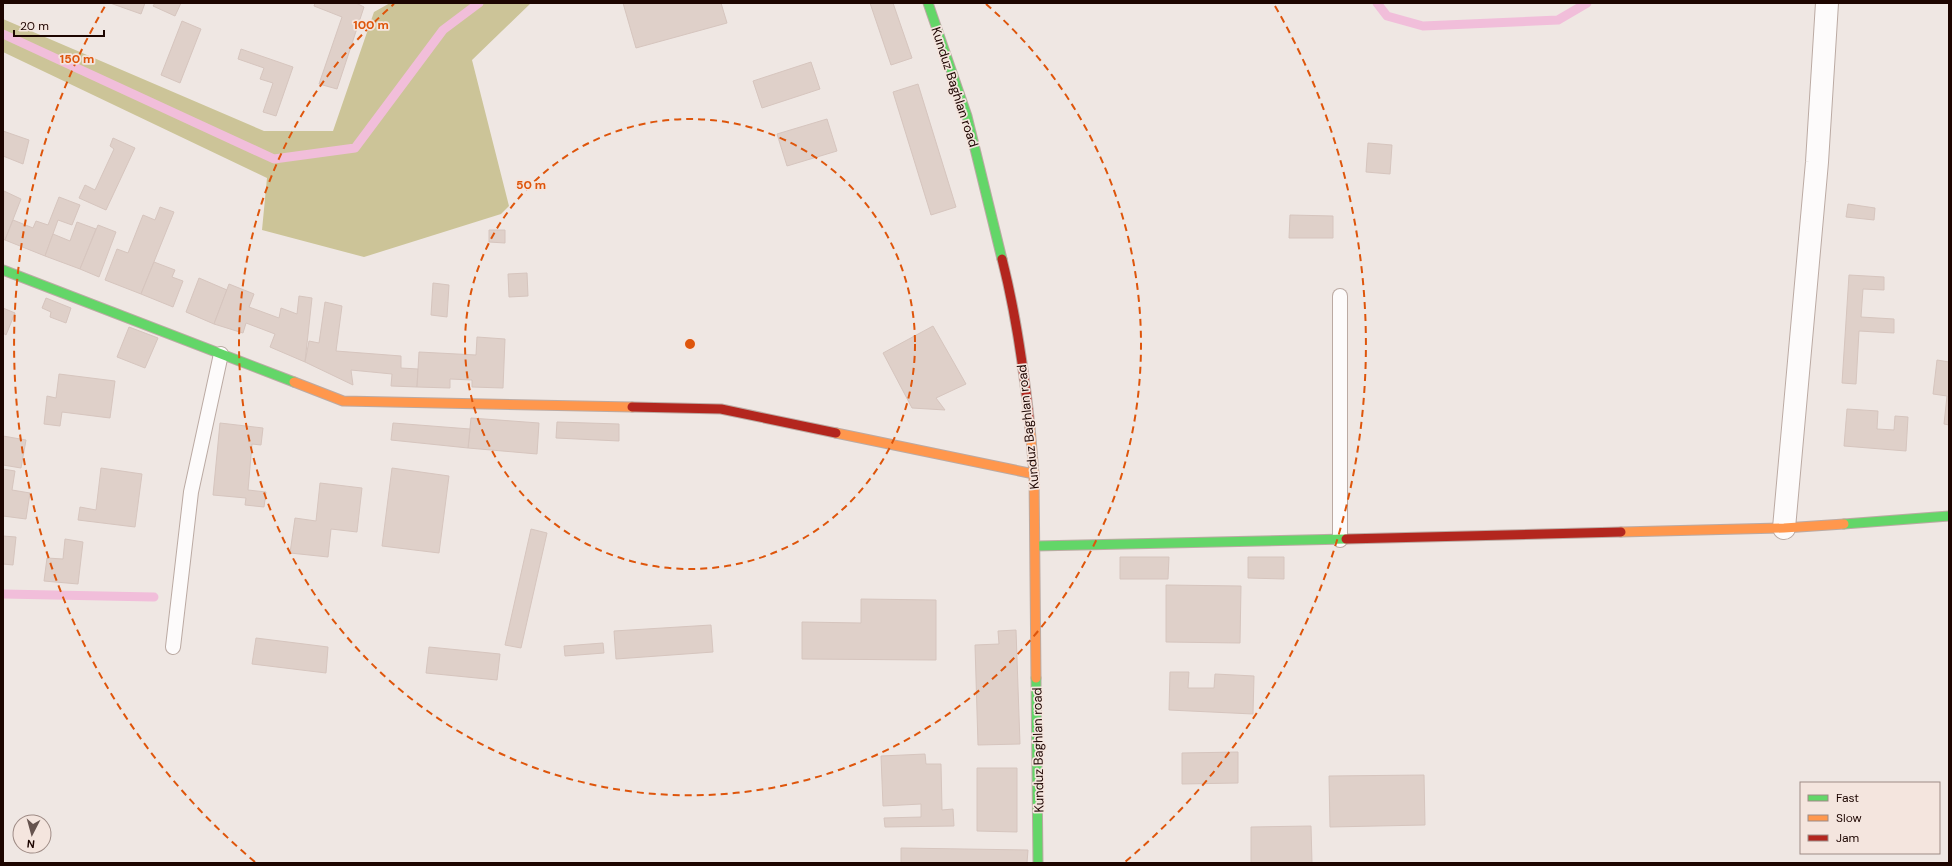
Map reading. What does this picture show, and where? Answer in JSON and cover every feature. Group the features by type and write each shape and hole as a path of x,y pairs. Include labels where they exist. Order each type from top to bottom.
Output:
{"main road":[{"name":"Kunduz Baghlan road","path":"928,3 967,116 1012,297 1025,380 1034,474 1036,546 1038,863"},
{"path":"3,270 343,401 721,409 1034,474"},
{"path":"1036,546 1340,540 1784,528 1949,516"}],"street":[{"path":"1784,528 1817,162 1827,3"}],"lane":[{"path":"1340,296 1340,540"},
{"path":"173,647 191,492 221,354"}],"shaded area":[{"path":"390,3 531,3 472,60 509,206 501,214 364,257 262,230 267,178 3,52 3,19 264,131 333,131 374,12"}],"building":[{"path":"110,3 145,3 141,14"},
{"path":"155,3 181,3 175,16 153,6"},
{"path":"315,3 356,3 364,7 337,89 319,84 342,17 314,6"},
{"path":"623,3 721,3 727,23 636,48"},
{"path":"870,3 893,3 912,58 891,65"},
{"path":"182,21 201,29 180,83 161,75"},
{"path":"241,49 293,67 276,116 263,112 273,83 260,79 264,68 238,59"},
{"path":"811,62 820,89 762,108 753,81"},
{"path":"918,84 956,207 931,215 893,92"},
{"path":"827,119 837,151 787,166 777,134"},
{"path":"3,131 29,140 23,164 3,156"},
{"path":"113,138 135,148 106,210 79,198 85,185 95,190 114,149 110,146"},
{"path":"1368,143 1392,145 1390,174 1366,172"},
{"path":"4,191 21,199 5,240 3,239"},
{"path":"59,197 80,205 72,225 58,220 45,256 5,240 13,220 33,228 36,221 48,225"},
{"path":"1848,204 1875,208 1874,220 1846,217"},
{"path":"160,207 174,212 141,294 105,280 117,249 128,253 143,215 155,220"},
{"path":"1290,215 1333,216 1333,238 1289,238"},
{"path":"77,222 96,229 80,269 45,256 53,234 70,241"},
{"path":"98,225 116,232 99,277 80,269"},
{"path":"489,230 505,230 505,243 489,242"},
{"path":"154,262 175,270 172,277 183,281 173,307 141,294"},
{"path":"527,273 528,296 509,297 508,274"},
{"path":"1849,275 1884,277 1884,290 1863,289 1861,317 1894,319 1894,333 1859,331 1856,384 1842,383"},
{"path":"199,278 227,290 214,324 186,312"},
{"path":"433,283 449,285 447,317 431,315"},
{"path":"229,284 254,294 249,307 279,318 281,308 297,314 299,296 312,298 305,362 270,347 275,334 246,323 243,333 214,324"},
{"path":"46,298 71,308 66,323 50,317 51,312 42,308"},
{"path":"325,302 342,306 336,351 401,356 401,368 418,369 417,387 391,386 392,374 351,370 353,385 305,362 309,341 319,343"},
{"path":"3,308 15,313 6,335 3,333"},
{"path":"933,326 966,384 936,398 945,410 912,408 883,353"},
{"path":"129,327 158,338 145,368 117,357"},
{"path":"477,337 505,339 503,388 472,387 472,380 450,379 450,388 417,387 419,352 476,355"},
{"path":"1937,360 1949,362 1949,425 1944,424 1947,396 1933,394"},
{"path":"59,374 115,381 110,418 62,412 60,426 44,424 47,396 56,398"},
{"path":"1847,409 1878,411 1877,429 1894,430 1895,416 1908,417 1906,451 1844,446"},
{"path":"471,418 539,423 537,454 468,448"},
{"path":"557,422 619,424 619,441 556,438"},
{"path":"220,423 263,428 261,445 252,444 248,490 266,492 264,507 245,505 246,498 213,495"},
{"path":"393,423 470,429 468,448 391,440"},
{"path":"3,436 26,440 21,468 3,465"},
{"path":"101,468 142,474 135,527 78,520 80,507 96,510"},
{"path":"392,468 449,476 439,553 382,546"},
{"path":"3,469 15,471 12,490 30,493 26,519 3,516"},
{"path":"320,483 362,488 357,532 331,529 328,557 290,553 295,518 316,521"},
{"path":"531,529 547,533 521,648 505,645"},
{"path":"3,536 16,537 13,565 3,564"},
{"path":"65,539 83,542 78,584 44,581 47,558 63,559"},
{"path":"1120,557 1169,557 1168,579 1120,579"},
{"path":"1248,557 1284,557 1284,579 1248,578"},
{"path":"1166,585 1241,586 1240,643 1166,642"},
{"path":"861,599 936,600 936,660 802,659 802,622 861,623"},
{"path":"711,625 713,652 616,659 614,631"},
{"path":"1016,630 1020,744 978,745 975,645 999,644 998,631"},
{"path":"256,638 328,647 326,673 252,664"},
{"path":"603,643 604,653 565,656 564,646"},
{"path":"429,647 500,654 497,680 426,673"},
{"path":"1170,672 1189,672 1188,688 1214,688 1215,674 1254,676 1253,714 1169,710"},
{"path":"1238,752 1238,783 1182,784 1182,753"},
{"path":"925,754 926,764 941,764 942,810 953,809 954,826 885,827 884,818 921,817 921,804 883,806 881,756"},
{"path":"977,768 1017,768 1017,832 977,831"},
{"path":"1424,775 1425,825 1330,827 1329,776"},
{"path":"1311,826 1312,863 1251,863 1251,827"},
{"path":"901,848 1028,850 1027,863 901,863"}],"waterway":[{"path":"3,34 274,159 355,148 443,30 479,3"},
{"path":"1377,3 1387,16 1423,26 1558,20 1587,3"},
{"path":"3,594 154,597"}],"traffic: fast":[{"path":"928,3 967,116 1002,259"},
{"path":"3,270 294,382"},
{"path":"1844,524 1949,516"},
{"path":"1036,546 1346,539"},
{"path":"1036,678 1038,863"}],"traffic: slow":[{"path":"294,382 343,401 632,407"},
{"path":"1030,427 1034,474 1036,678"},
{"path":"836,433 1034,474"},
{"path":"1621,532 1784,528 1844,524"}],"traffic: jam":[{"path":"1002,259 1019,342 1030,427"},
{"path":"632,407 721,409 836,433"},
{"path":"1346,539 1621,532"}]}
